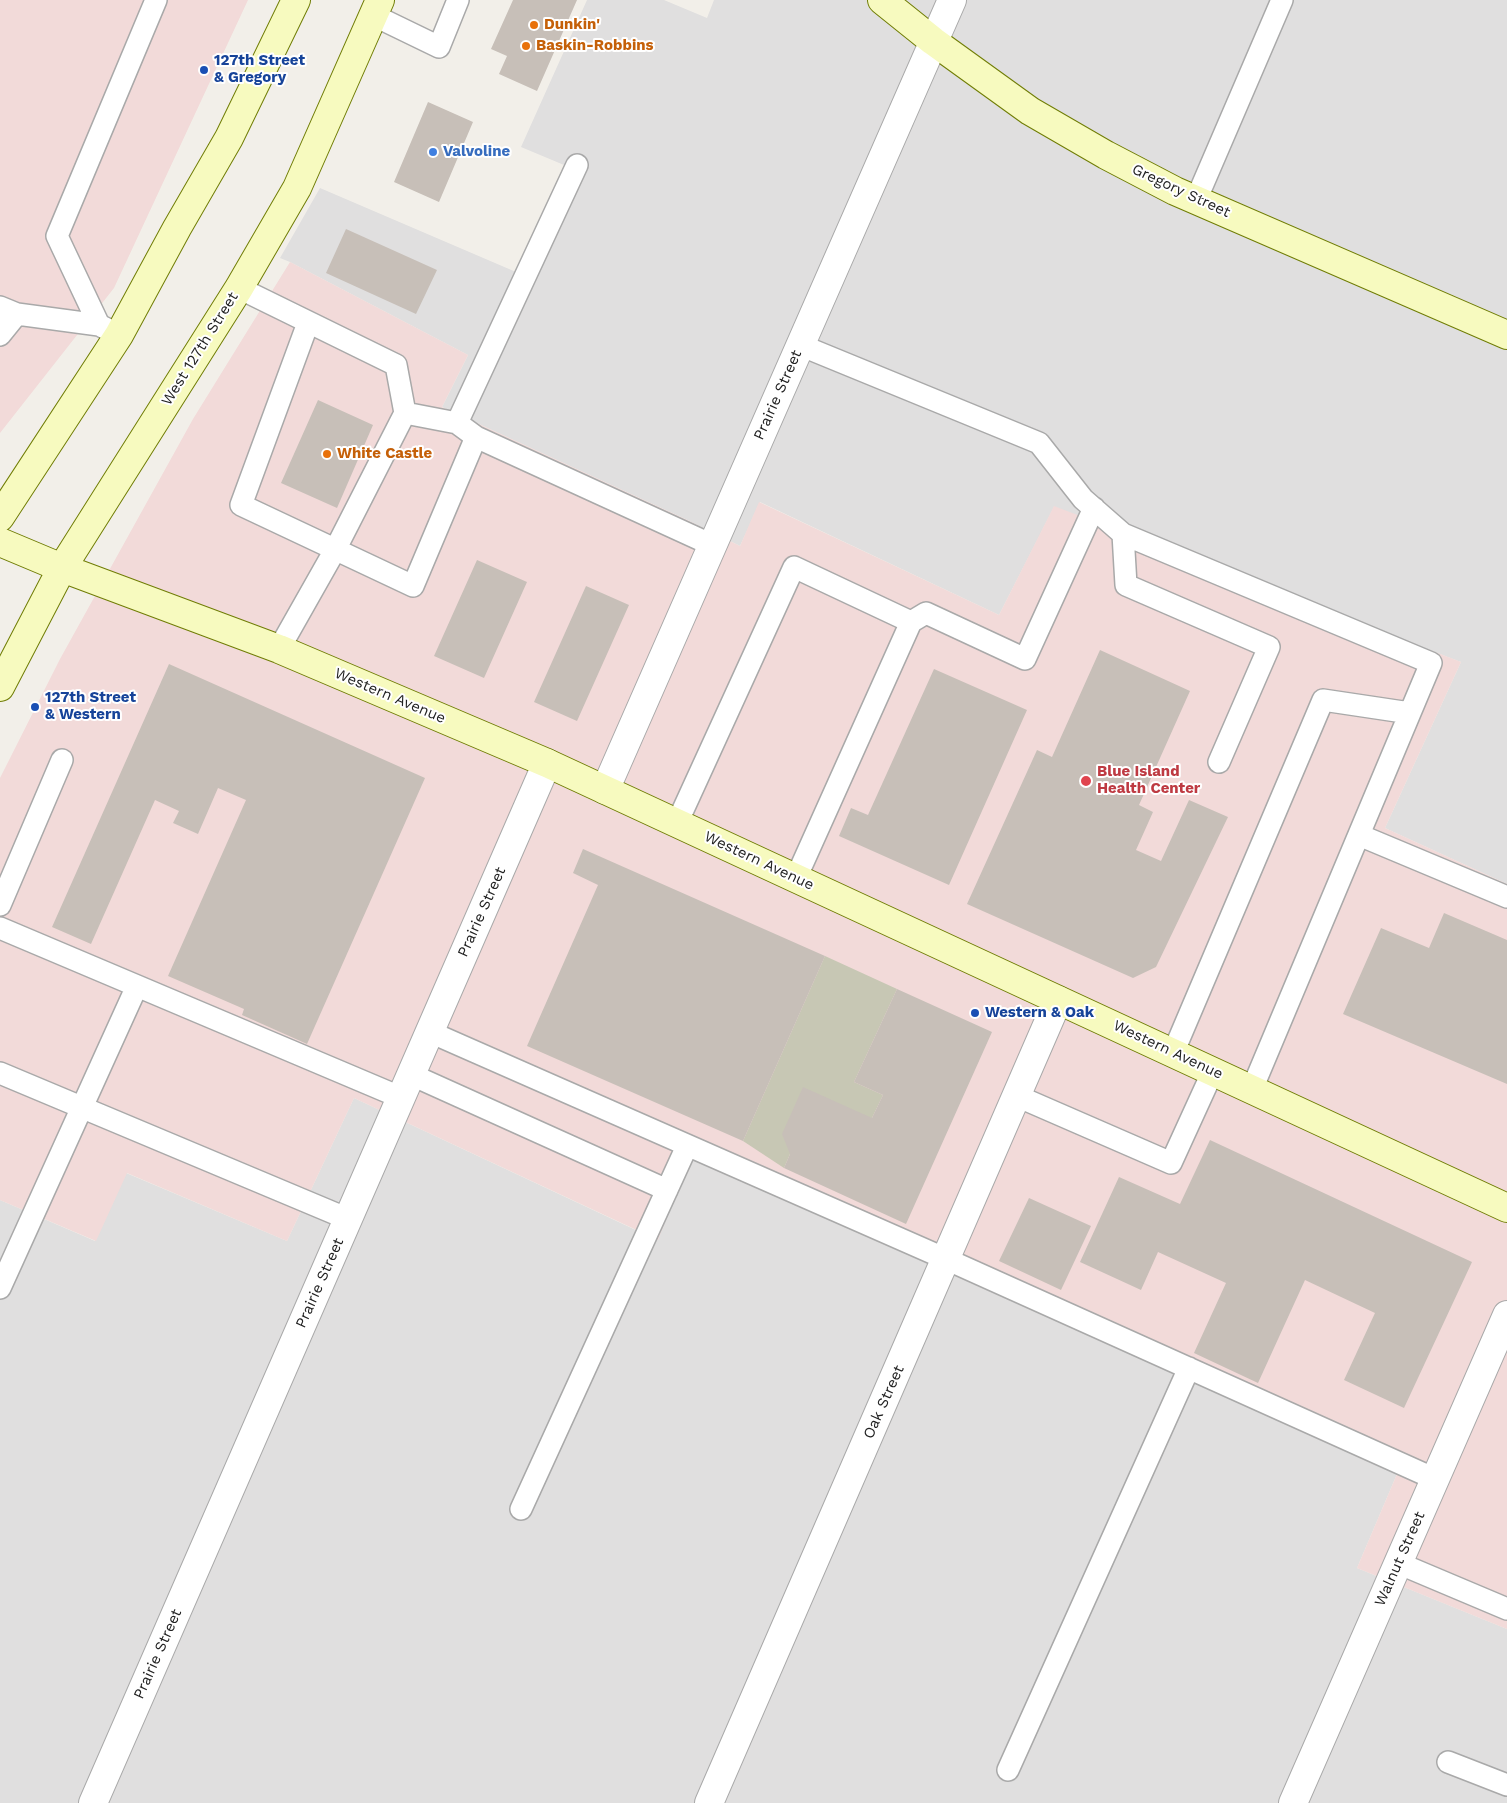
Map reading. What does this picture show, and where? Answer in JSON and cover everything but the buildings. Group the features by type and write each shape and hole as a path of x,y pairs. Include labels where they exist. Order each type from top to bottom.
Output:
{"main road":[{"name":"Gregory Street","path":"882,0 933,41 1030,110 1106,155 1175,191 1507,335"},
{"path":"0,517 109,330 177,228 229,138 289,2"},
{"name":"West 127th Street","path":"0,687 62,568 239,288 297,188 377,7"},
{"name":"Western Avenue","path":"0,542 62,568 279,649 547,763 1507,1208"}],"street":[{"name":"Prairie Street","path":"605,790 952,0"},
{"name":"Prairie Street","path":"92,1803 547,763"},
{"name":"Oak Street","path":"709,1803 1058,1000"},
{"name":"Walnut Street","path":"1293,1803 1507,1316"}],"lane":[{"path":"109,330 57,236 156,0"},
{"path":"377,7 439,47 458,0"},
{"path":"1196,200 1282,0"},
{"path":"457,423 577,165"},
{"path":"239,288 396,365 405,414 335,550 279,649"},
{"path":"0,335 8,311 109,330"},
{"path":"308,323 241,505 413,586 476,437"},
{"path":"800,345 1039,443 1083,499 1124,534 1431,663 1252,1090"},
{"path":"405,414 457,423 476,437 712,545"},
{"path":"796,878 911,622 926,613 1025,658 1094,508"},
{"path":"1124,534 1126,585 1269,647 1219,762"},
{"path":"677,823 794,567 911,622"},
{"path":"1173,1053 1323,700 1410,713"},
{"path":"0,905 62,760"},
{"path":"1358,835 1507,897"},
{"path":"0,928 137,986 407,1086 667,1190"},
{"path":"0,1288 137,986"},
{"path":"430,1032 946,1259 1435,1479"},
{"path":"1017,1096 1171,1163 1213,1071"},
{"path":"0,1072 348,1220"},
{"path":"522,1508 687,1146"},
{"path":"1008,1770 1189,1368"},
{"path":"1398,1562 1507,1609"},
{"path":"1448,1762 1507,1785"}],"shaded area":[{"path":"0,0 248,0 114,288 0,433"},
{"path":"587,0 664,0 707,18 714,0 1507,0 1507,884 1385,828 1461,662 1054,507 999,615 760,502 740,546 442,407 468,355 280,258 320,188 516,272 564,165 521,147"},
{"path":"290,262 468,355 442,407 740,546 759,502 999,615 1054,506 1461,662 1385,828 1507,884 1507,1629 1357,1568 1397,1474 691,1155 658,1240 354,1098 287,1241 127,1173 96,1241 0,1200 0,778 60,659 193,419"},
{"path":"825,956 897,989 854,1082 883,1095 872,1118 790,1154 784,1168 743,1141"},
{"path":"354,1098 657,1240 691,1155 1397,1474 1357,1568 1507,1629 1507,1803 0,1803 0,1200 95,1241 126,1173 287,1241"}],"place":[{"name":"Dunkin'","path":"534,25"},
{"name":"Baskin-Robbins","path":"526,46"},
{"name":"127th Street & Gregory","path":"204,70"},
{"name":"Valvoline","path":"433,152"},
{"name":"White Castle","path":"327,454"},
{"name":"127th Street & Western","path":"35,707"},
{"name":"Blue Island Health Center","path":"1086,781"},
{"name":"Western & Oak","path":"975,1013"}]}
